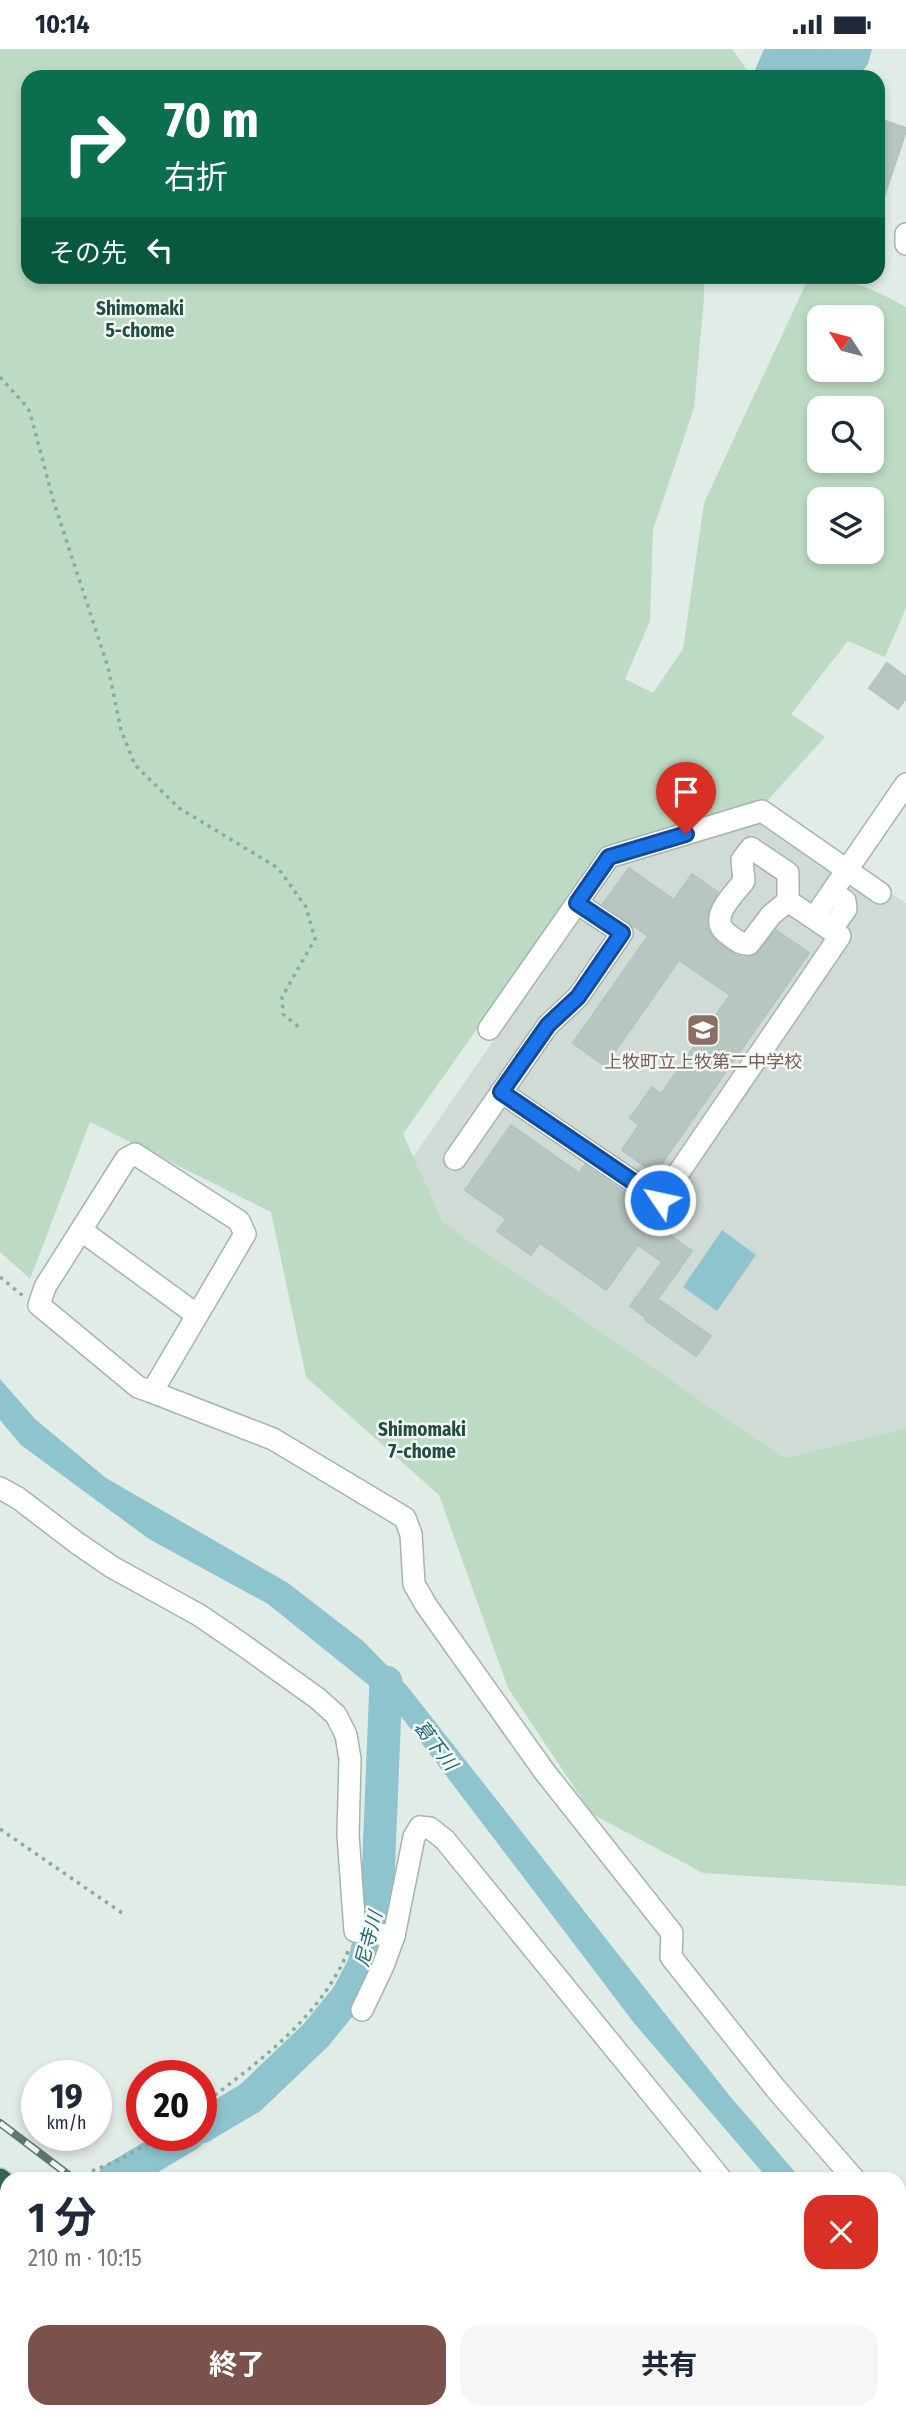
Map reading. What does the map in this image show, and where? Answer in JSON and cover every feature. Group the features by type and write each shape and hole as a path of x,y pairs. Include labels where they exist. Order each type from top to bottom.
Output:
{"street":[{"path":"906,234 906,244"},
{"path":"822,924 832,892 906,784"},
{"path":"489,1029 609,857 762,811 880,893"},
{"path":"501,1092 660,1200 840,936 789,901"},
{"path":"455,1159 548,1025 578,997 622,933 577,903"},
{"path":"152,1392 245,1234 239,1221 135,1154 126,1159 45,1287 38,1305 138,1387 273,1439 405,1518 411,1534 414,1584 426,1605 544,1771 672,1933 671,1957 776,2089 848,2172"},
{"path":"82,1231 197,1315"},
{"path":"0,1488 18,1498 112,1567 199,1615 317,1698 336,1715 346,1735 350,1759 348,1835 355,1931 394,1936"},
{"path":"362,2010 394,1936 414,1837 420,1827 430,1828 445,1840 715,2172"}],"path":[{"path":"0,377 28,408 33,420 54,503 108,667 121,730 135,765 179,808 278,868 306,907 315,939 282,997 283,1014 300,1028"},
{"path":"0,1277 38,1305"},
{"path":"0,1829 122,1913"},
{"path":"217,2094 282,2043 312,2011 332,1985 355,1931"},
{"path":"92,2171 135,2151"}],"shaded area":[{"name":"上牧町立上牧第二中学校","path":"760,819 906,903 906,1428 784,1458 442,1223 413,1157 614,866"}],"green space":[{"path":"0,49 732,49 747,70 21,70 21,284 704,284 694,408 653,530 650,621 625,679 653,693 683,649 704,503 806,284 856,284 906,307 906,608 885,657 848,641 791,714 825,737 766,802 600,854 403,1134 443,1223 784,1458 906,1428 906,1886 703,1873 592,1814 508,1688 439,1495 306,1377 271,1212 90,1122 30,1279 0,1252"}],"water":[{"path":"764,49 872,49 863,70 755,70"},
{"path":"722,1230 756,1255 717,1311 683,1287"},
{"name":"葛下川","path":"0,1379 35,1419 106,1478 288,1583 363,1641 407,1686 729,2095 795,2172 762,2172 634,2023 391,1703 268,1604 149,1539 21,1445 0,1420"}],"building":[{"path":"885,121 906,128 885,194"},
{"path":"887,663 906,677 906,698 898,709 869,688"},
{"path":"629,868 674,900 692,874 718,892 708,911 708,927 713,938 735,955 756,955 776,930 809,953 655,1173 622,1150 639,1125 630,1118 652,1087 661,1094 730,995 679,960 605,1066 573,1043 648,936 603,904"},
{"path":"511,1125 579,1173 585,1165 661,1219 656,1225 692,1251 658,1299 711,1336 696,1356 645,1320 646,1318 630,1306 662,1262 638,1245 606,1290 540,1243 531,1255 497,1231 506,1219 465,1190"}],"waterway":[{"name":"尼寺川","path":"217,2118 250,2098 316,2035 347,1997 364,1965 377,1904 386,1682"},
{"name":"尼寺川","path":"126,2172 161,2151"}],"railway":[{"path":"0,2123 65,2172"}],"place":[{"name":"上牧町立上牧第二中学校","path":"703,1030"}],"district":[{"name":"Shimomaki 5-chome","path":"140,319"},
{"name":"Shimomaki 7-chome","path":"422,1440"}],"route":[{"path":"660,1200 501,1092 548,1025 578,997 622,933 577,903 609,857 686,834"}]}
